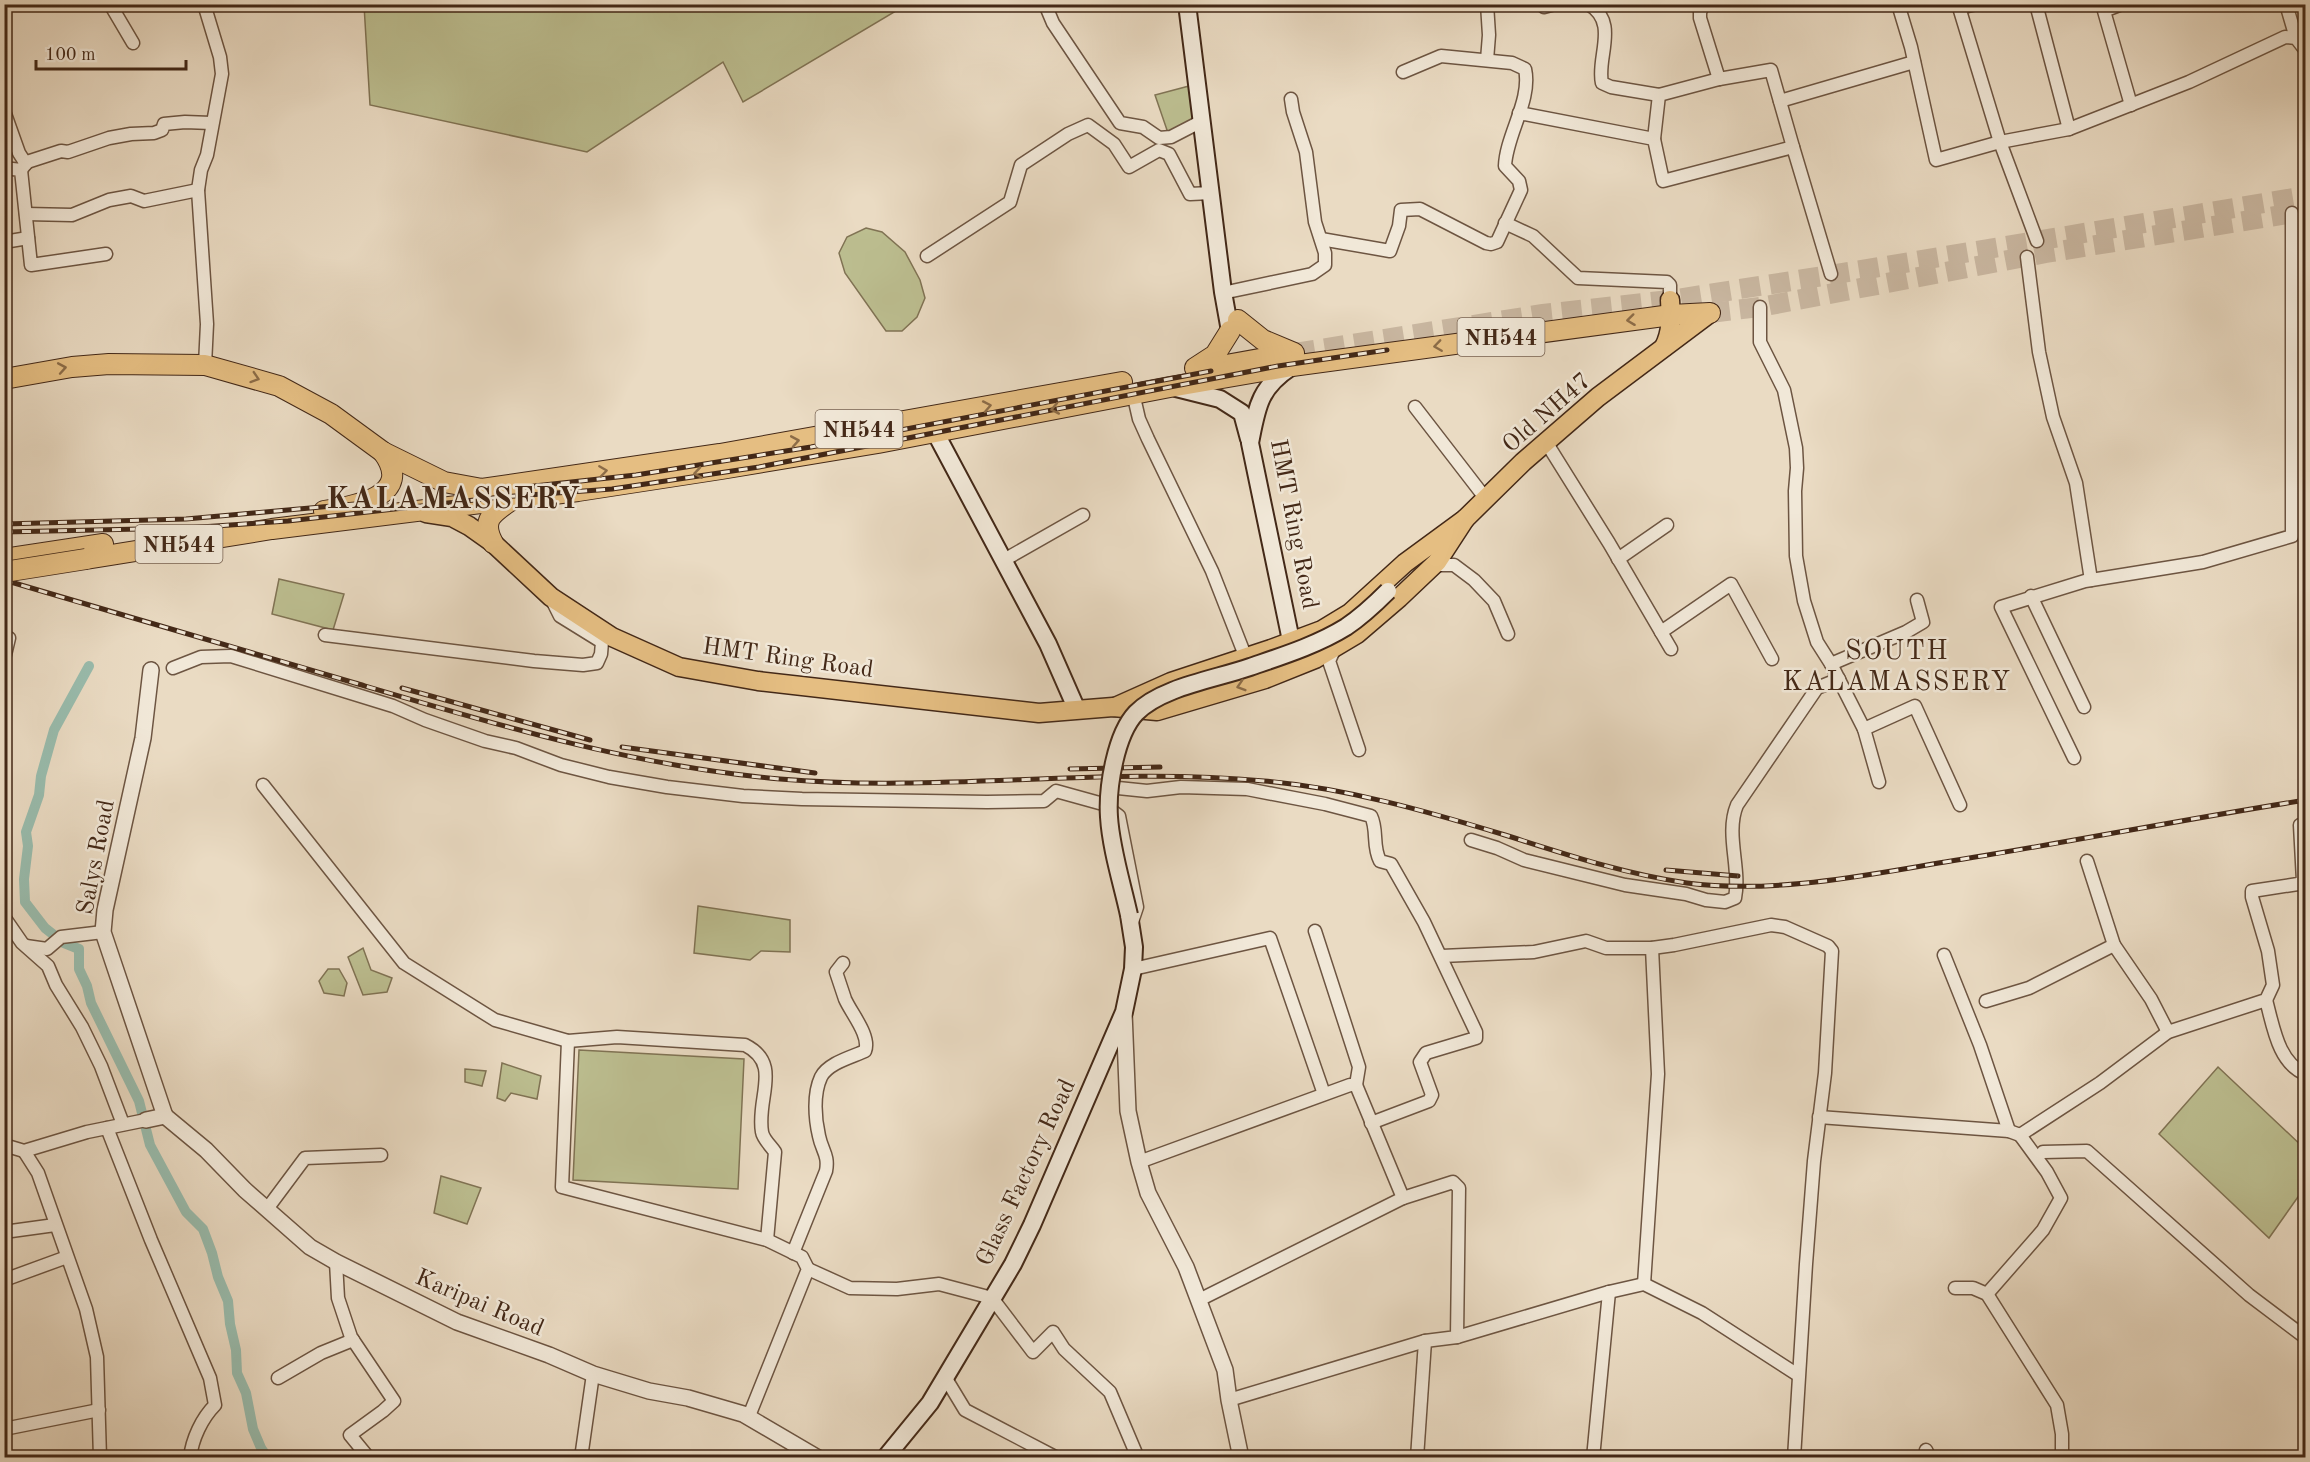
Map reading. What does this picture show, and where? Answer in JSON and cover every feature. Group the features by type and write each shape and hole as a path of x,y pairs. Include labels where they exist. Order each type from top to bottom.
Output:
{"highway":[{"name":"NH544","path":"1294,360 1564,320 1670,307 1710,313"},
{"path":"1191,371 1215,355 1234,326 1263,340 1294,360"},
{"path":"1246,368 1294,360"},
{"path":"4,379 72,366 205,365 279,386 331,414 383,453"},
{"name":"NH544","path":"513,499 739,458 1041,396 1191,371 1246,368"},
{"name":"NH544","path":"383,453 444,482 482,489 935,432 1170,387 1246,368"},
{"name":"NH544","path":"4,572 85,553 342,508 380,496 387,491 393,474 390,462 383,453"},
{"path":"411,512 513,499"},
{"path":"493,543 487,526 489,519 513,499"},
{"name":"NH544","path":"138,544 411,512"},
{"name":"NH544","path":"4,559 85,553"}],"main road":[{"path":"1187,4 1223,292 1234,326"},
{"path":"1198,4 1232,291 1234,326"},
{"path":"1664,347 1670,336 1670,307"},
{"name":"Old NH47","path":"1292,641 1322,630 1350,613 1405,563 1465,519 1546,442 1598,398 1664,347 1688,332 1710,313"},
{"name":"HMT Ring Road","path":"411,512 452,517 469,526 493,543 551,597 612,637 679,667 758,681 1039,713 1113,707 1157,711 1265,679 1296,666 1250,443 1255,417 1264,390 1294,360"},
{"path":"1170,387 1220,399 1242,413 1250,443"},
{"path":"935,432 1048,644 1077,710"},
{"name":"Old NH47","path":"1296,666 1315,659 1358,634 1435,564 1465,519"},
{"path":"1423,549 1431,553 1435,564"},
{"path":"1388,591 1402,572 1405,563"},
{"path":"1388,591 1420,578"},
{"name":"Glass Factory Road","path":"885,1458 930,1403 1013,1264 1124,1012 1133,969 1134,947 1108,808 1118,742 1129,722 1143,707 1159,697 1299,650 1338,632 1358,618 1388,591"},
{"name":"HMT Ring Road","path":"1113,707 1172,682 1292,641"}],"street":[{"path":"110,4 133,43"},
{"path":"204,4 220,57 222,74 198,190 207,324 205,365"},
{"path":"1046,4 1053,23 1120,123 1143,127 1159,138 1171,137 1202,121"},
{"path":"1487,4 1489,35 1487,60"},
{"path":"1588,4 1599,14 1606,35 1600,75 1602,83 1611,87 1659,95 1719,79 1771,70 1831,274"},
{"path":"1704,4 1700,18 1719,79"},
{"path":"1898,4 1914,62 1936,160 2000,142 2069,129 2189,82 2285,37 2296,38"},
{"path":"1977,4 1959,6 2000,142 2037,241"},
{"path":"2036,4 2069,129"},
{"path":"2122,4 2104,11 2131,105"},
{"path":"2286,4 2296,38 2306,51"},
{"path":"1321,239 1390,251 1399,226 1401,210 1420,209 1485,243 1497,242 1521,190 1519,181 1505,166 1520,112 1525,69 1512,63 1441,56 1403,72"},
{"path":"1780,101 1914,62"},
{"path":"1659,95 1654,139 1663,181 1793,147"},
{"path":"1232,291 1312,274 1325,265 1325,253 1315,222 1306,152 1293,111 1292,99"},
{"path":"4,111 23,167 31,265 106,254"},
{"path":"1520,112 1654,139"},
{"path":"4,168 23,167 61,150 68,152 122,135 154,133 162,130 164,124 211,123"},
{"path":"927,256 1010,202 1021,165 1068,134 1088,125 1114,144 1129,167 1160,150 1169,154 1190,194 1211,193"},
{"path":"26,214 72,215 109,200 131,196 144,201 198,190"},
{"path":"2292,213 2292,536"},
{"path":"1505,223 1533,236 1578,278 1667,282 1670,285 1670,307"},
{"path":"4,242 28,238"},
{"path":"2027,257 2039,352 2053,417 2076,483 2091,580"},
{"path":"1760,308 1760,342 1784,390 1796,448 1796,556 1804,601 1817,642 1831,664 1864,729 1879,782"},
{"path":"1133,393 1139,418 1212,571 1246,658"},
{"path":"1415,407 1486,499"},
{"path":"1546,442 1671,649"},
{"path":"1004,560 1083,515"},
{"path":"1618,559 1667,525"},
{"path":"2074,758 2001,607 2031,596 2091,580 2203,562 2306,533"},
{"path":"1435,564 1454,565 1474,580 1494,602 1508,634"},
{"path":"1661,632 1731,584 1772,659"},
{"path":"2031,596 2084,707"},
{"path":"325,635 534,661 597,663 602,654 602,642 560,616 551,597"},
{"path":"1831,664 1906,632 1923,622 1917,600"},
{"path":"4,659 9,638"},
{"path":"1337,645 1329,661 1359,750"},
{"path":"173,668 201,657 231,656 393,706 424,720 485,741 516,748 561,765 609,777 667,787 743,796 802,799 987,802 1044,801 1056,791 1102,804 1119,816 1137,907 1130,920"},
{"name":"Salys Road","path":"151,670 143,738 105,909 103,932 165,1116"},
{"path":"1471,840 1524,860 1598,879 1668,893 1686,894 1706,900 1725,902 1735,898 1738,885 1733,825 1737,805 1817,688 1839,679"},
{"path":"1864,729 1915,706 1960,805"},
{"path":"264,786 404,963 495,1020 568,1041 617,1037 745,1046 755,1051 763,1059 766,1070 761,1110 762,1134 775,1152 767,1240"},
{"path":"1118,788 1147,791 1180,787 1246,789 1325,804 1371,816 1374,823 1373,839 1380,861 1391,864 1442,956 1476,1032 1476,1038 1426,1053 1420,1062 1431,1089 1432,1095 1429,1101 1371,1123"},
{"path":"2300,825 2303,880 2298,884 2252,891 2252,897 2268,951 2273,985 2266,1000 2280,1046 2288,1063 2296,1071 2306,1074"},
{"path":"2087,861 2114,945 2151,999 2168,1032"},
{"path":"4,917 25,945 48,966 56,986 82,1027 101,1066 123,1124"},
{"path":"1442,956 1534,952 1586,941 1606,948 1652,948 1771,925 1785,927 1828,946 1833,951 1825,1073 1819,1117 1798,1375 1794,1458"},
{"path":"1315,931 1359,1067 1356,1085 1403,1198"},
{"path":"25,945 47,950 60,937 103,932"},
{"path":"1133,969 1270,938 1324,1094"},
{"path":"1986,1001 2029,988 2114,945"},
{"path":"1644,1284 1658,1074 1652,948"},
{"path":"1944,955 2015,1133 2047,1172 2061,1198 2043,1230 1987,1294"},
{"path":"793,1253 826,1172 828,1160 819,1139 815,1113 822,1076 832,1066 865,1051 867,1046 864,1035 845,999 836,972 843,963"},
{"path":"1819,1117 2015,1133 2100,1083 2168,1032 2266,1000"},
{"path":"1124,1012 1128,1111 1139,1162 1149,1193 1186,1267 1225,1370 1228,1400 1241,1458"},
{"path":"568,1041 562,1187 767,1240 802,1257 808,1269 850,1288 897,1289 939,1284 992,1298 1033,1352 1053,1332 1064,1349 1110,1392 1138,1458"},
{"path":"1139,1162 1324,1094 1356,1085"},
{"path":"4,1145 24,1151 123,1124 165,1116"},
{"name":"Karipai Road","path":"165,1116 206,1150 310,1247 336,1262 466,1326 549,1355 593,1374 649,1391 688,1398 749,1416 818,1458"},
{"path":"107,1128 151,1240 210,1378 215,1405 205,1414 192,1445 190,1458"},
{"path":"24,1151 38,1173 86,1309 97,1357 100,1458"},
{"path":"2043,1152 2087,1151 2249,1295 2306,1338"},
{"path":"267,1209 305,1158 381,1155"},
{"path":"1199,1300 1403,1198 1453,1182 1459,1188 1457,1337"},
{"path":"4,1232 55,1225"},
{"path":"4,1280 67,1257"},
{"path":"336,1262 338,1298 353,1340 394,1401 350,1435 368,1457"},
{"path":"749,1416 808,1269"},
{"path":"1228,1400 1425,1341 1457,1337 1609,1292 1644,1284 1702,1313 1798,1375"},
{"path":"1955,1288 1973,1287 1987,1294 2057,1405 2062,1434 2062,1458"},
{"path":"1593,1458 1609,1292"},
{"path":"278,1378 321,1353 353,1340"},
{"path":"1417,1458 1425,1341"},
{"path":"581,1458 593,1374"},
{"path":"945,1377 965,1410 1058,1458"},
{"path":"4,1429 99,1410"}],"green space":[{"path":"364,4 906,5 743,102 723,62 587,152 370,105"},
{"path":"1189,86 1194,121 1168,133 1155,95"},
{"path":"866,228 882,232 905,252 920,280 925,298 917,317 902,331 886,331 845,273 839,253 847,237"},
{"path":"279,579 344,594 333,630 272,614"},
{"path":"698,906 790,920 790,952 761,951 750,960 694,953"},
{"path":"363,948 371,970 392,978 387,992 363,995 348,957"},
{"path":"328,969 339,969 347,983 344,996 324,993 319,981"},
{"path":"579,1050 744,1059 738,1189 573,1180"},
{"path":"502,1063 541,1076 537,1099 511,1093 505,1101 497,1098"},
{"path":"2218,1067 2305,1149 2305,1187 2269,1238 2159,1134"},
{"path":"465,1069 486,1071 482,1086 465,1082"},
{"path":"441,1176 481,1188 467,1224 434,1213"}],"waterway":[{"path":"89,666 54,730 41,776 39,795 26,832 28,846 24,879 25,902 45,928 64,943 79,949 79,969 87,986 91,1003 139,1101 150,1145 186,1212 203,1229 228,1301 236,1350 237,1373 246,1393 253,1429 268,1458"}],"tunnel":[{"path":"1295,353 1543,314 1670,300 2306,196"},
{"path":"1710,313 1760,307 2046,253 2306,211"}],"railway":[{"path":"4,532 186,528 288,521 501,497 612,489 759,467 1278,366 1387,350"},
{"path":"525,487 636,475 811,447 1211,371"},
{"path":"4,524 186,519 355,504"},
{"path":"4,580 513,728 618,754 672,764 780,779 840,782 961,782 1143,776 1204,777 1295,784 1416,809 1595,863 1687,883 1752,886 1849,878 2306,800"},
{"path":"402,688 590,740"},
{"path":"622,747 815,773"},
{"path":"1070,769 1160,767"},
{"path":"1666,870 1738,876"}],"district":[{"name":"KALAMASSERY","path":"454,498"},
{"name":"SOUTH KALAMASSERY","path":"1897,666"}]}
